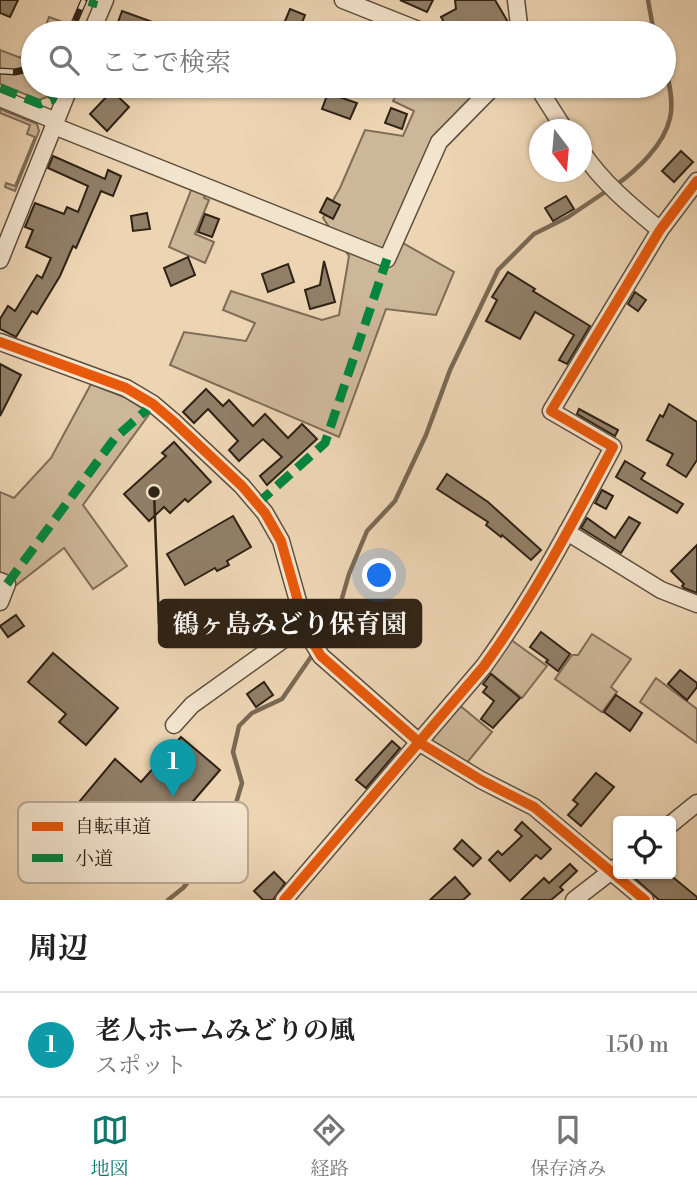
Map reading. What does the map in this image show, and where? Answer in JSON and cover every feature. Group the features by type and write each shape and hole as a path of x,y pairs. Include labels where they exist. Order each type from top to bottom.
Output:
{"street":[{"path":"96,21 105,0"},
{"path":"343,0 396,21"},
{"path":"516,0 519,21"},
{"path":"0,98 387,260 439,142 482,98"},
{"path":"0,260 6,228 65,98"},
{"path":"545,98 558,119"},
{"path":"592,167 620,196 660,230"},
{"path":"284,900 484,666 508,634 567,532 613,447 551,411 660,230 697,181"},
{"path":"0,342 126,388 153,404 173,421 242,486 265,513 281,541 307,633 321,656 420,743 481,780 534,807 613,867"},
{"path":"567,532 662,590 697,604"},
{"path":"0,581 7,584 0,602"},
{"path":"174,725 192,705 305,624"},
{"path":"676,820 697,803"},
{"path":"574,900 613,871"},
{"path":"625,879 645,900"}],"shaded area":[{"path":"0,50 21,58 21,93 0,84"},
{"path":"395,98 486,98 442,144 403,243 454,272 436,315 386,309 339,437 170,365 184,332 246,341 255,323 223,310 231,291 322,320 339,315 349,256 323,218 340,188 365,130 403,136 414,111 393,101"},
{"path":"0,109 37,124 39,131 15,191 5,187 6,183 15,186 35,137 27,134 30,125 0,113"},
{"path":"193,185 206,191 204,198 209,200 195,234 214,242 205,263 169,247"},
{"path":"91,384 124,397 150,413 83,505 127,566 93,589 64,548 10,590 0,582 0,492 14,498 51,458"},
{"path":"592,634 631,659 611,687 617,692 602,712 555,679 572,655 578,655"},
{"path":"510,639 547,666 522,698 488,671"},
{"path":"656,678 697,709 697,743 640,702"},
{"path":"458,704 492,732 466,764 429,740"}],"building":[{"path":"0,0 18,0 10,17 0,13"},
{"path":"400,0 433,0 427,12"},
{"path":"455,0 495,0 507,21 443,21 441,17 456,9"},
{"path":"290,9 305,15 303,21 285,21"},
{"path":"122,11 150,21 118,21"},
{"path":"105,98 119,98 129,107 107,131 90,114"},
{"path":"326,98 342,98 357,103 350,119 322,109"},
{"path":"391,108 407,114 402,129 385,123"},
{"path":"681,151 693,162 674,182 662,171"},
{"path":"53,156 105,179 108,170 121,176 113,196 101,191 76,248 73,246 60,276 37,314 32,311 16,337 0,329 0,319 8,306 15,311 37,275 42,278 51,258 26,247 33,230 25,227 35,203 64,214 67,207 78,212 88,186 48,168"},
{"path":"566,196 574,209 553,221 545,208"},
{"path":"327,198 340,205 333,219 320,212"},
{"path":"147,213 150,229 133,231 131,216"},
{"path":"205,214 219,219 212,237 198,232"},
{"path":"188,257 195,275 171,286 164,268"},
{"path":"324,261 335,302 310,309 305,290 320,285"},
{"path":"288,264 294,282 268,292 262,274"},
{"path":"508,272 535,289 533,291 590,326 567,364 559,360 574,335 535,312 520,339 486,321 497,300 492,297"},
{"path":"635,292 646,300 638,311 628,304"},
{"path":"0,364 21,375 0,416"},
{"path":"206,389 223,406 229,400 253,426 265,414 288,438 302,424 317,439 267,485 260,476 282,457 263,439 239,461 229,450 238,441 208,409 194,423 183,412"},
{"path":"669,404 697,422 697,460 686,477 667,465 673,454 647,440"},
{"path":"579,409 618,430 615,436 577,414"},
{"path":"174,442 211,482 188,502 185,499 170,513 164,507 149,521 124,494 166,456 162,453"},
{"path":"625,461 645,473 641,479 683,504 677,513 616,477"},
{"path":"447,474 488,502 541,550 531,560 486,525 488,522 437,489"},
{"path":"602,490 613,496 606,509 595,503"},
{"path":"233,516 251,547 227,561 229,565 217,571 215,568 185,585 167,554"},
{"path":"629,517 640,523 621,553 581,528 587,518 615,538"},
{"path":"697,545 697,593 684,588 684,584 671,571"},
{"path":"16,615 24,626 8,637 0,626"},
{"path":"541,632 570,654 558,671 530,647"},
{"path":"53,653 118,708 86,745 59,722 66,714 28,682"},
{"path":"680,670 697,683 687,700 668,684"},
{"path":"491,674 520,698 493,728 481,719 494,701 483,692 487,687 483,684"},
{"path":"264,682 273,695 256,707 247,694"},
{"path":"616,695 642,713 630,731 604,712"},
{"path":"181,737 220,770 192,802 79,802 115,759 141,782"},
{"path":"392,741 400,748 366,788 356,780"},
{"path":"596,773 614,787 581,826 568,815 578,804 573,800"},
{"path":"522,822 551,849 541,859 536,855 510,881 489,860 498,851 502,855 522,836 515,830"},
{"path":"462,840 481,858 473,866 454,849"},
{"path":"570,864 577,871 560,887 563,890 551,900 521,900 544,878 549,883"},
{"path":"274,872 285,883 273,900 263,900 254,891"},
{"path":"455,877 470,894 463,900 430,900"},
{"path":"636,879 675,879 697,897 697,900 659,900"}],"waterway":[{"path":"648,0 652,21"},
{"path":"616,185 649,156 662,138 670,118 671,98"},
{"path":"318,647 336,619 349,574 367,531 395,501 426,435 450,370 498,270 534,234 568,217 608,190"},
{"path":"236,802 242,783 233,752 239,726 252,713 282,699 313,654"},
{"path":"168,900 187,883"}],"railway":[{"path":"75,21 84,0"},
{"path":"0,71 21,71"}],"marked path":[{"path":"92,7 94,0"},
{"path":"0,88 21,96"},
{"path":"25,98 40,104 53,98"},
{"path":"257,504 325,443 387,259"},
{"path":"7,584 115,438 153,404"}],"cycle path":[{"path":"284,900 484,666 552,559 613,447 551,411 660,230 697,181"},
{"path":"0,342 126,388 153,404 173,421 242,486 265,513 281,541 307,633 321,656 420,743 481,780 534,807 645,900"}],"place":[{"name":"鶴ヶ島みどり保育園","path":"154,492"},
{"name":"老人ホームみどりの風","path":"173,797"}]}
